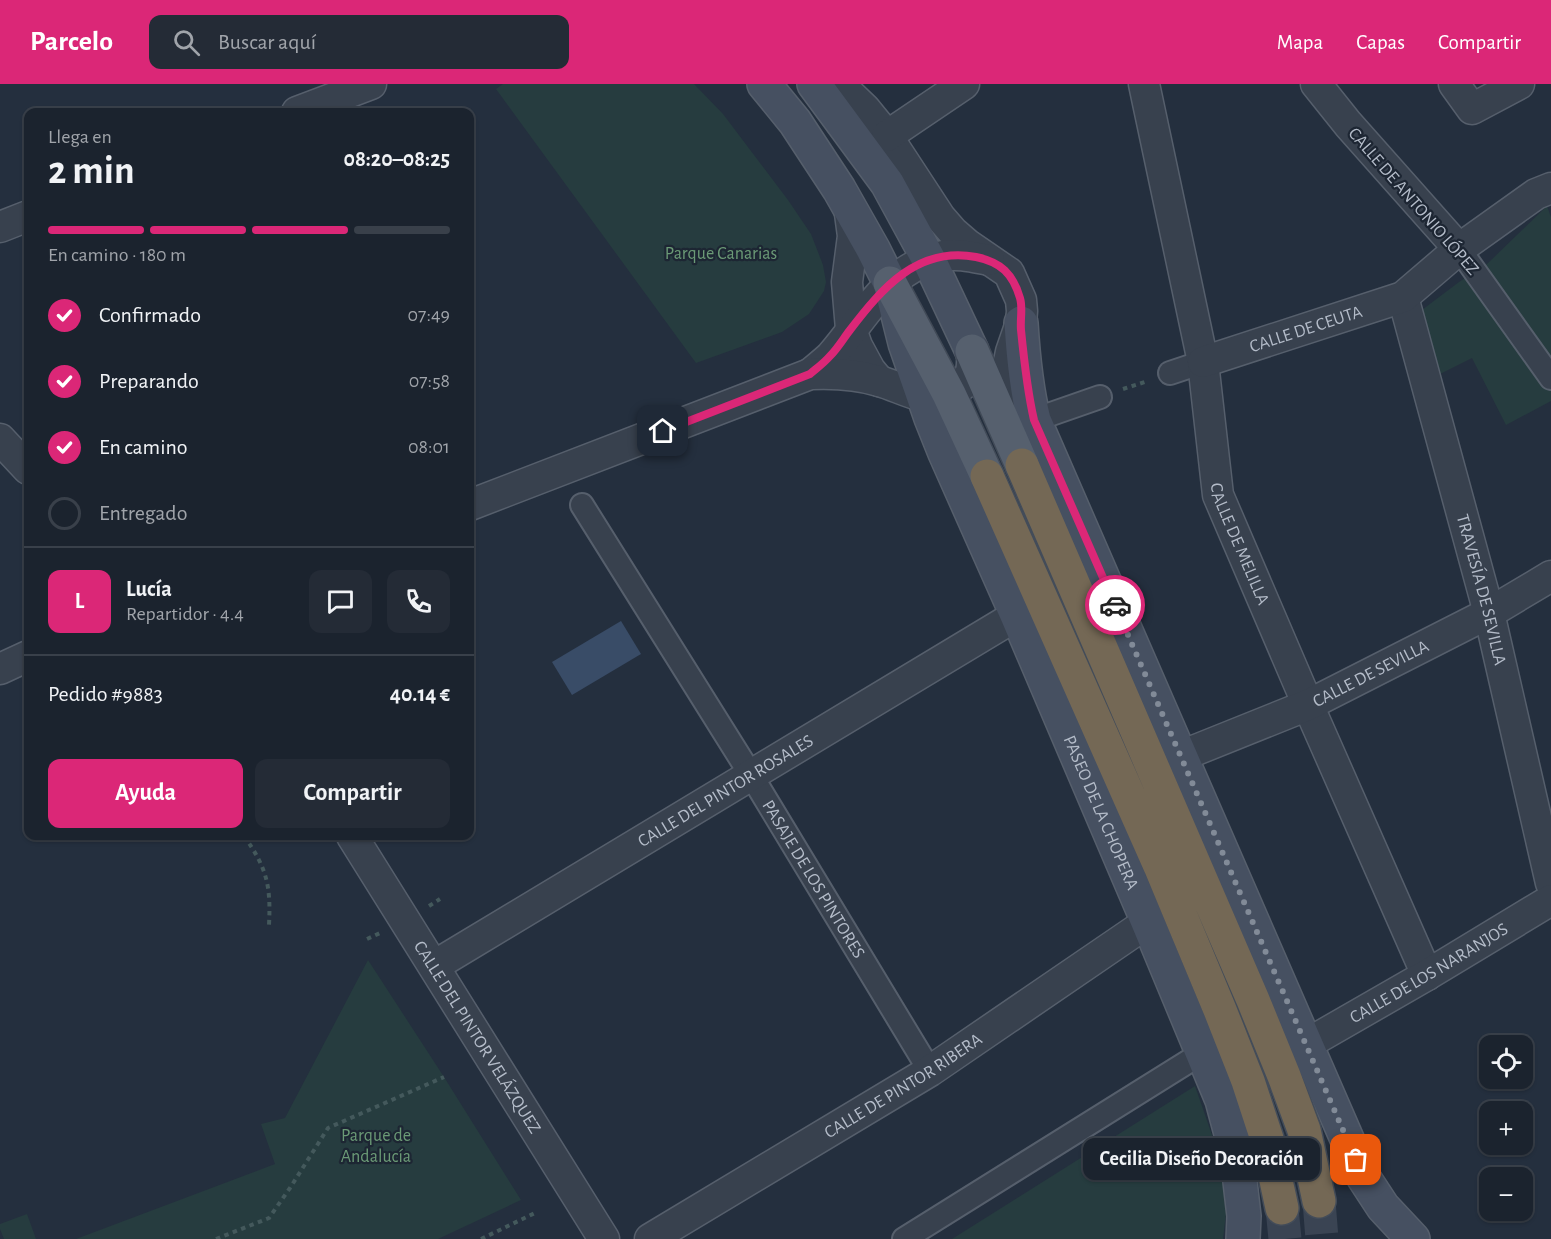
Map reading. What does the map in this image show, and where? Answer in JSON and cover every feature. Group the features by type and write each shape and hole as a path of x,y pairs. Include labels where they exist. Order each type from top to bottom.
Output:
{"highway":[{"path":"1022,465 1271,1043 1304,1130 1319,1201"},
{"path":"987,476 1160,867 1220,1010 1248,1081 1267,1139 1282,1208"}],"main road":[{"name":"PASEO DE LA CHOPERA","path":"764,84 795,122 848,205 890,283 941,398 972,445 987,476"},
{"path":"814,84 887,183 929,260 972,351 1021,426 1181,756 1364,1178 1383,1207 1413,1239"},
{"path":"1021,323 1025,378 1021,426 1022,465"},
{"name":"PASEO DE LA CHOPERA","path":"941,398 945,453 1017,615 1222,1100 1237,1156 1244,1216 1243,1239"}],"street":[{"path":"308,108 371,84"},
{"path":"839,84 865,109 887,136 940,217 953,232 1009,273 1021,300 1021,323"},
{"path":"887,136 964,84"},
{"name":"CALLE DE MELILLA","path":"1144,84 1203,362 1218,495 1427,975"},
{"name":"CALLE DE ANTONIO LÓPEZ","path":"1316,84 1348,124 1459,249 1551,378"},
{"path":"1454,84 1472,109 1519,84"},
{"name":"CALLE DE CEUTA","path":"1170,373 1403,297 1459,249 1536,194 1551,188"},
{"name":"PASEO DE LA CHOPERA","path":"848,205 853,236 847,282 851,329 861,354 879,381"},
{"path":"0,227 24,218"},
{"path":"810,374 830,357 890,283 915,266 943,256 964,255 991,260"},
{"name":"TRAVESÍA DE SEVILLA","path":"1403,297 1489,613 1551,883"},
{"path":"474,503 810,374 828,373 879,381 941,398 966,380 972,365 972,351"},
{"path":"1021,426 1100,397"},
{"path":"0,439 24,466"},
{"name":"PASAJE DE LOS PINTORES","path":"582,505 751,775 930,1071"},
{"name":"CALLE DE SEVILLA","path":"1181,756 1308,705 1489,613 1551,576"},
{"name":"CALLE DEL PINTOR ROSALES","path":"434,966 1017,615"},
{"name":"CALLE DEL PINTOR VELÁZQUEZ","path":"355,840 604,1239"},
{"name":"CALLE DE LOS NARANJOS","path":"1307,1044 1551,900"},
{"name":"CALLE DE PINTOR RIBERA","path":"650,1239 930,1071 1148,922"},
{"path":"904,1239 1202,1053"}],"path":[{"path":"1100,397 1170,373"},
{"path":"247,840 256,853 266,876 270,901 269,926"},
{"path":"216,1239 269,1218 328,1128 444,1077"},
{"path":"482,1239 537,1212"}],"green space":[{"name":"Parque Canarias","path":"503,84 694,84 723,114 811,234 823,265 826,282 824,291 809,314 782,332 696,363 496,89"},
{"path":"1547,206 1551,217 1551,401 1506,425 1472,358 1432,378 1414,316 1487,264"},
{"name":"Parque de Andalucía","path":"368,960 521,1200 438,1239 76,1239 275,1164 261,1124 285,1118"},
{"path":"1195,1086 1212,1135 1228,1196 1223,1239 952,1239"},
{"path":"27,1214 36,1239 4,1239 0,1224"}],"water":[{"path":"621,621 641,654 572,695 552,662"}],"tunnel":[{"path":"1319,1201 1322,1239"},
{"path":"1282,1208 1285,1239"}],"way so far":[{"path":"1115,605 1356,1160"}],"place":[{"name":"Cecilia Diseño Decoración","path":"1356,1160"}],"route":[{"path":"663,431 810,374 830,357 890,283 915,266 943,256 964,255 991,260 1009,273 1016,286 1021,300 1024,369 1034,420 1115,605"}]}
